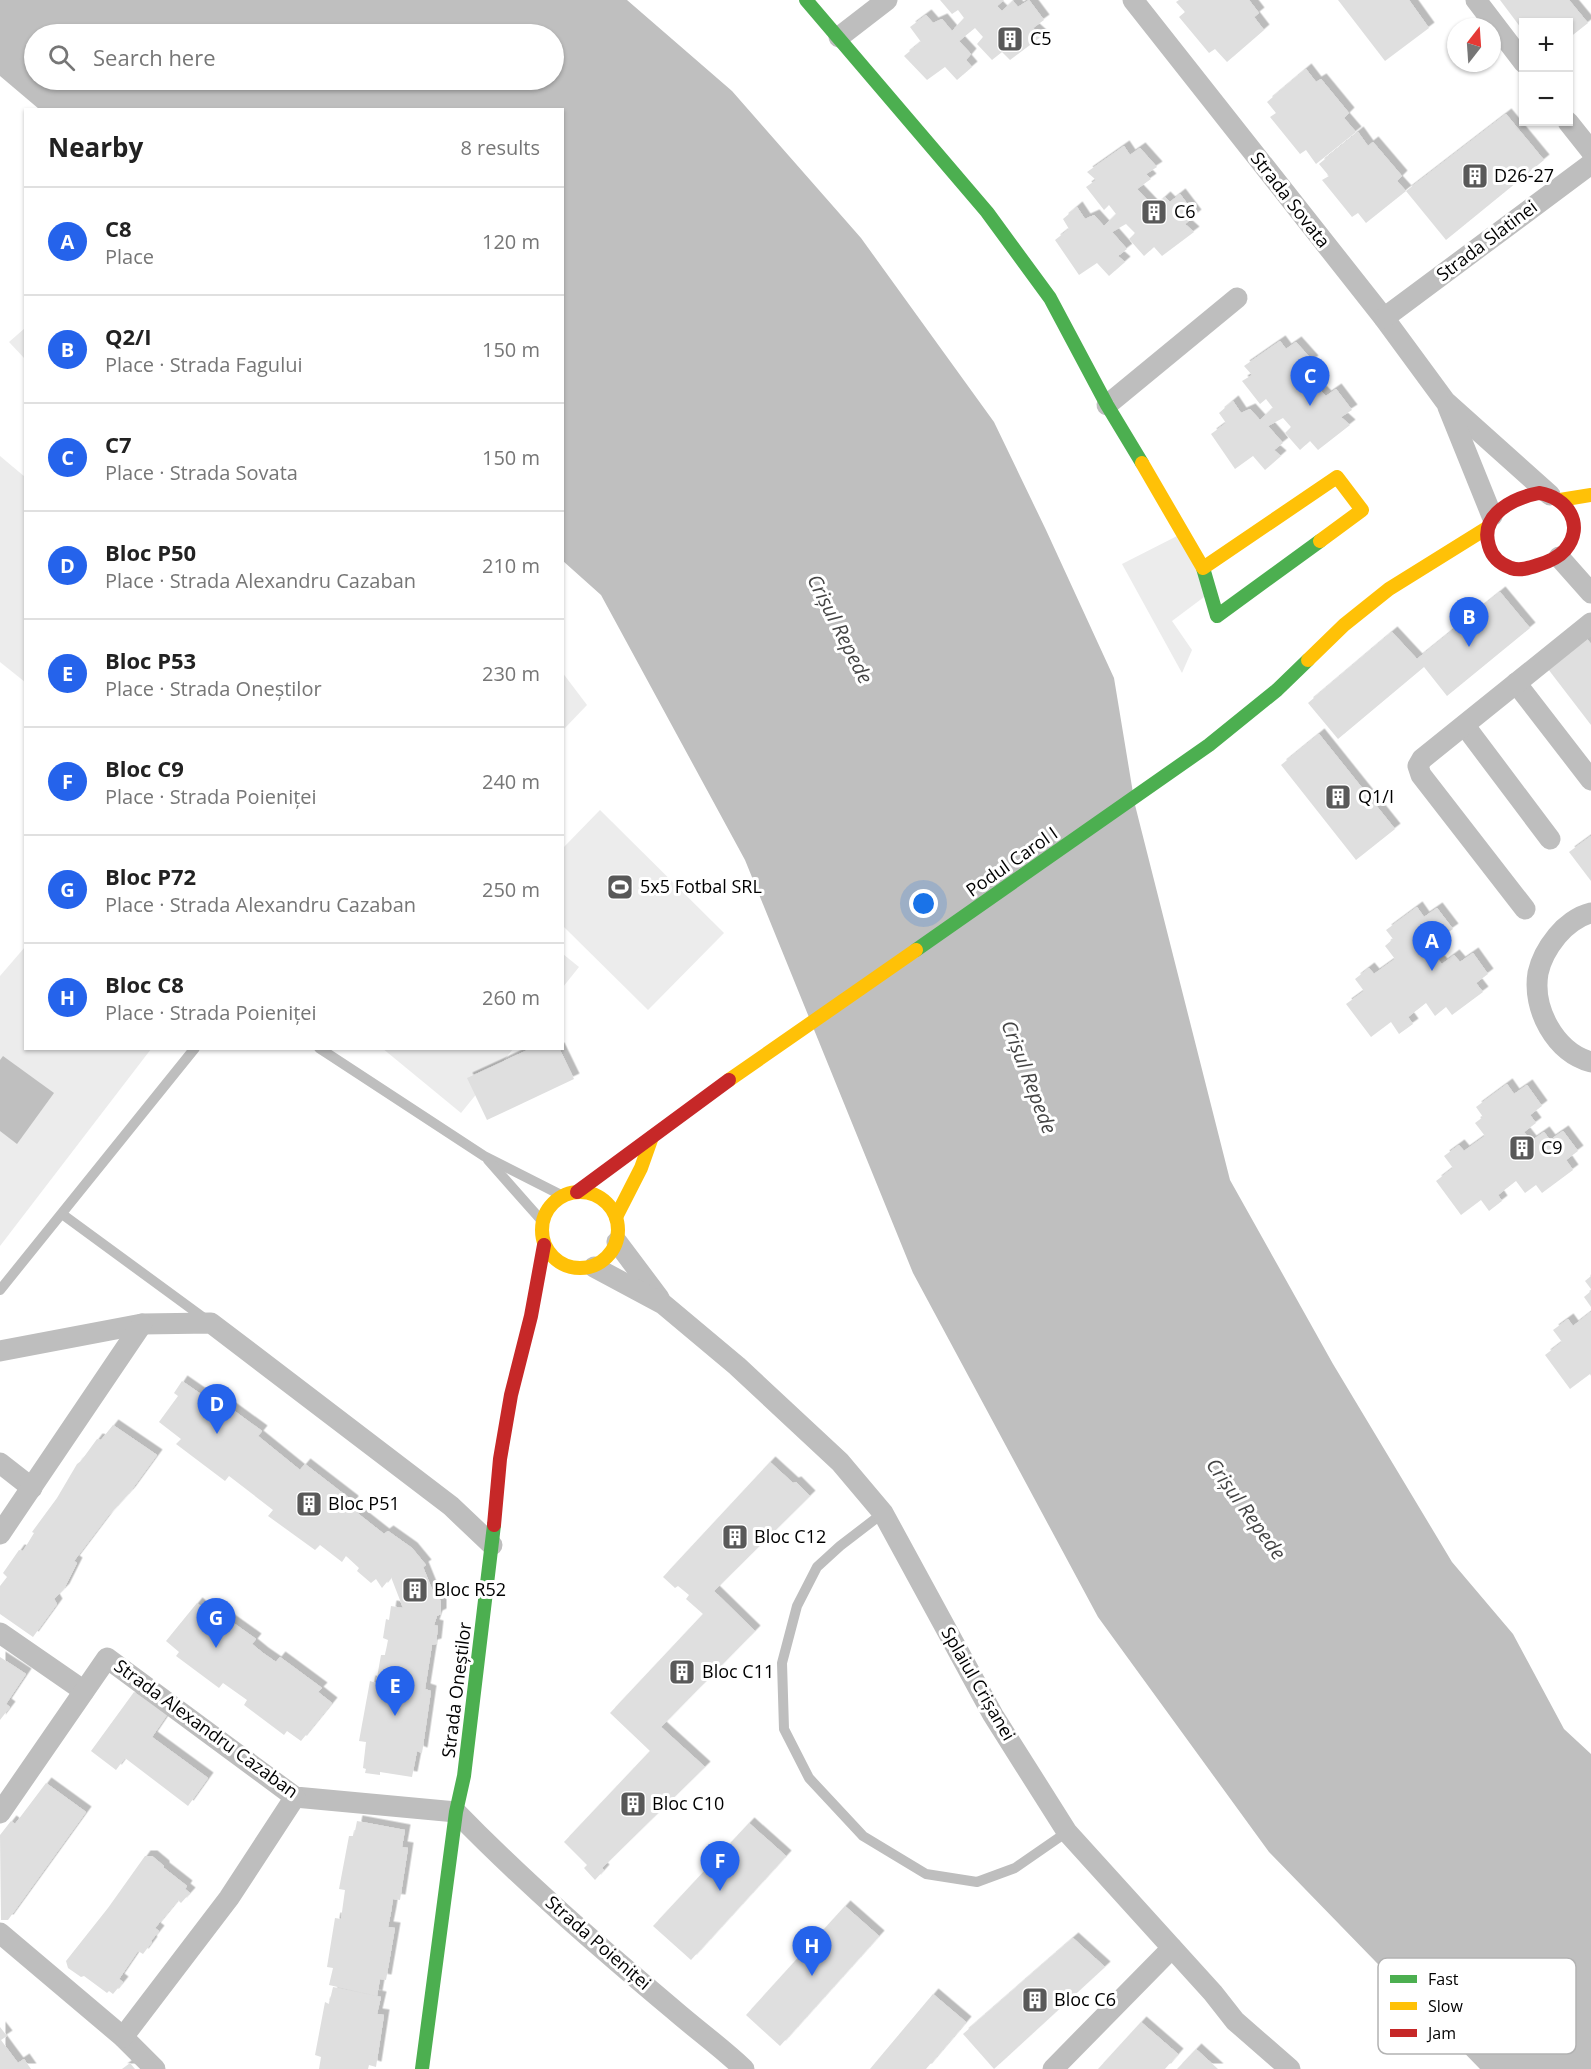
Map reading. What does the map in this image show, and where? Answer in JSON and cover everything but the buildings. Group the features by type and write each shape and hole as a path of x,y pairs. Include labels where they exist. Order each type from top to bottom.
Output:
{"street":[{"path":"806,0 987,212 1050,298 1107,405 1203,568 1217,616 1362,510 1337,477 1203,568"},
{"path":"839,37 887,0"},
{"name":"Strada Sovata","path":"1133,0 1384,318 1445,401 1555,497"},
{"path":"1476,0 1519,56"},
{"path":"1571,126 1591,151"},
{"name":"Strada Slatinei","path":"1384,318 1591,164"},
{"path":"1107,405 1237,298"},
{"name":"Strada Sovata","path":"1445,401 1490,522"},
{"path":"1591,495 1555,497 1539,493 1527,494 1503,507 1490,522 1486,538 1489,549 1503,565 1523,570 1559,557 1574,534 1591,524"},
{"path":"1555,497 1567,507 1571,515 1574,534"},
{"name":"Podul Carol I","path":"570,1194 627,1156 686,1110 1209,745 1277,690 1344,625 1389,589 1430,564 1490,522"},
{"path":"1559,557 1591,593"},
{"path":"1430,564 1451,565"},
{"path":"1482,565 1503,565"},
{"path":"1525,909 1421,775 1418,766 1422,759 1591,623"},
{"path":"1516,683 1591,780"},
{"path":"1465,726 1550,839"},
{"path":"1591,913 1585,914 1563,928 1547,949 1538,974 1538,1000 1546,1024 1562,1045 1584,1060 1591,1062"},
{"path":"616,1217 641,1168 653,1134"},
{"path":"590,1193 602,1199 610,1206 616,1217 617,1242 610,1254 578,1270 556,1260 544,1245 541,1231 542,1221 548,1208 570,1194 590,1193"},
{"name":"Splaiul Crișanei","path":"617,1242 663,1304 737,1366 840,1462 884,1513 993,1715 1067,1832 1213,1993 1235,2021 1290,2069"},
{"name":"Strada Oneștilor","path":"422,2069 456,1812 464,1776 500,1459 511,1395 531,1316 544,1245"},
{"name":"Splaiul Crișanei","path":"578,1270 663,1304"},
{"name":"Strada Oneștilor","path":"531,1316 545,1300"},
{"path":"0,1351 142,1324 211,1323 451,1506 492,1545"},
{"path":"0,1534 142,1324"},
{"path":"0,1463 32,1488"},
{"path":"0,1633 84,1691"},
{"name":"Strada Alexandru Cazaban","path":"0,1813 107,1658 295,1797 456,1812"},
{"path":"123,2037 229,1898 295,1797"},
{"name":"Strada Poieniței","path":"456,1812 496,1853 675,2012 721,2047 744,2069"},
{"path":"0,1933 123,2037 155,2069"},
{"path":"1053,2069 1172,1948"}],"lane":[{"path":"0,1290 193,1050"},
{"path":"322,1050 484,1156 570,1194"},
{"path":"484,1156 542,1221"},
{"path":"62,1214 211,1323"},
{"path":"884,1513 840,1546 817,1568 797,1606 782,1663 784,1729 809,1778 863,1836 926,1874 977,1882 1015,1868 1067,1832"}],"shaded area":[{"path":"24,329 24,358 9,342"},
{"path":"0,456 24,476 24,681 0,662"},
{"path":"1181,534 1208,594 1172,621 1192,650 1182,673 1122,564"},
{"path":"564,675 587,705 564,729"},
{"name":"5x5 Fotbal SRL","path":"600,810 724,933 648,1010 564,927 564,847"},
{"path":"24,948 24,1050 150,1050 0,1246 0,976"},
{"path":"564,955 579,967 564,986"},
{"path":"384,1050 512,1050 461,1113"}],"water":[{"name":"Crișul Repede","path":"0,0 627,0 732,91 861,238 994,422 1114,678 1135,805 1230,1180 1333,1364 1452,1562 1513,1634 1564,1729 1591,1754 1591,2069 1480,2069 1465,2054 1576,2054 1576,1958 1378,1958 1378,1964 1269,1852 1098,1617 913,1273 745,860 601,595 564,562 564,108 38,108 0,76"},
{"path":"3,1056 54,1093 17,1144 0,1131 0,1060"}],"traffic: fast":[{"path":"806,0 987,212 1050,298 1107,405 1142,463"},
{"path":"1203,568 1217,616 1320,541"},
{"path":"916,950 1209,745 1277,690 1308,660"},
{"path":"422,2069 456,1812 464,1776 494,1525"}],"traffic: slow":[{"path":"1142,463 1203,568 1337,477 1362,510 1320,541"},
{"path":"1560,500 1591,495"},
{"path":"1308,660 1344,625 1389,589 1487,528"},
{"path":"729,1080 916,950"},
{"path":"616,1217 641,1168 652,1137"},
{"path":"573,1192 587,1192 601,1198 612,1209 618,1223 618,1230 615,1245 607,1257 587,1268 573,1268 559,1262 548,1251 542,1237 542,1223 548,1209 559,1198 573,1192"}],"traffic: jam":[{"path":"1539,493 1558,500 1565,506 1573,522 1574,531 1571,541 1562,553 1549,561 1524,569 1511,568 1492,554 1487,535 1489,525 1501,509 1519,499 1539,493"},
{"path":"577,1192 729,1080"},
{"path":"494,1525 500,1459 511,1395 531,1316 544,1245"}],"place":[{"name":"C5","path":"1010,39"},
{"name":"D26-27","path":"1475,176"},
{"name":"C6","path":"1154,212"},
{"name":"C7","path":"1310,406"},
{"name":"Q2/I","path":"1469,647"},
{"name":"Q1/I","path":"1338,797"},
{"name":"5x5 Fotbal SRL","path":"620,887"},
{"name":"C8","path":"1432,971"},
{"name":"C9","path":"1522,1148"},
{"name":"Bloc P50","path":"217,1434"},
{"name":"Bloc P51","path":"309,1504"},
{"name":"Bloc C12","path":"735,1537"},
{"name":"Bloc R52","path":"415,1590"},
{"name":"Bloc P72","path":"216,1648"},
{"name":"Bloc C11","path":"682,1672"},
{"name":"Bloc P53","path":"395,1716"},
{"name":"Bloc C10","path":"633,1804"},
{"name":"Bloc C9","path":"720,1891"},
{"name":"Bloc C8","path":"812,1976"},
{"name":"Bloc C6","path":"1035,2000"}]}
